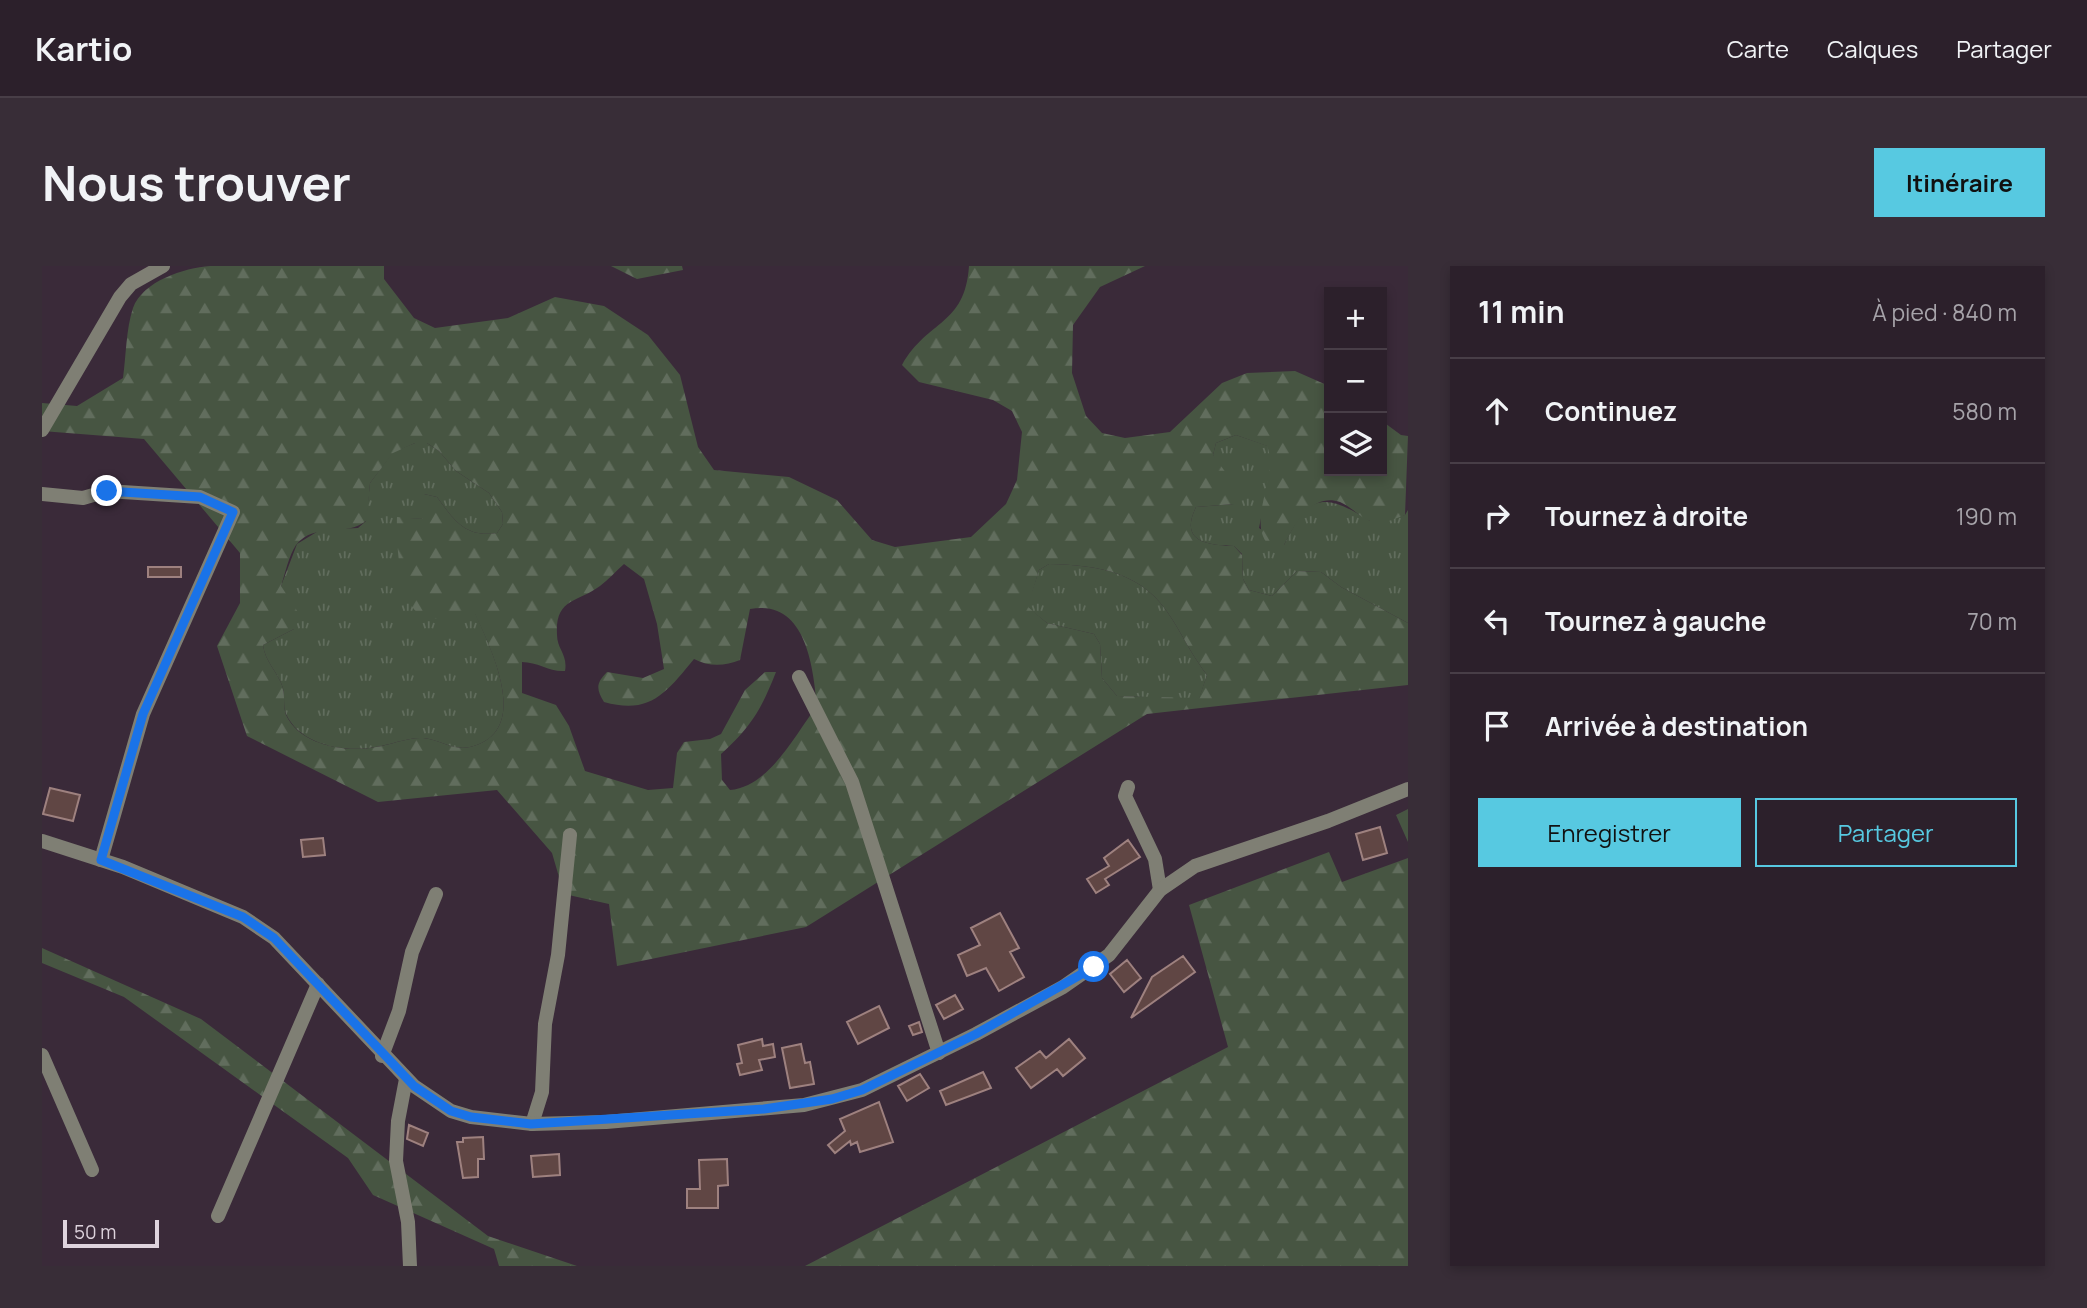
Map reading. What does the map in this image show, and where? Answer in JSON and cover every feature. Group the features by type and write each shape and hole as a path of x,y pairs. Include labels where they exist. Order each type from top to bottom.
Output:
{"street":[{"path":"44,422 120,297 131,284 163,266"},
{"path":"42,494 83,498 107,491 200,497 233,512 143,714 101,860"},
{"path":"799,677 852,782 939,1053"},
{"path":"1128,787 1125,796 1156,859 1160,890"},
{"path":"42,841 101,860 243,917 274,938 407,1079 451,1111 490,1121 531,1124 606,1122 804,1105 862,1090 1023,1010 1094,967 1109,955 1160,890 1195,866 1328,821 1408,789"},
{"path":"531,1124 542,1092 545,1024 558,955 570,835"},
{"path":"383,1056 399,1011 412,952 436,894"},
{"path":"218,1216 318,984"},
{"path":"42,1055 92,1171"},
{"path":"407,1079 398,1121 396,1161 408,1222 410,1266"}],"green space":[{"path":"210,266 384,266 384,279 414,318 435,328 508,318 555,297 604,306 648,335 680,375 698,447 714,470 789,477 837,500 872,540 895,547 971,537 1006,504 1017,480 1022,432 1012,411 993,400 919,382 902,365 912,350 953,312 966,286 969,266 1145,266 1100,287 1073,325 1072,373 1086,416 1102,433 1125,438 1170,432 1222,383 1247,373 1295,371 1324,384 1324,476 1387,476 1387,425 1401,435 1408,436 1405,515 1385,522 1373,522 1340,502 1321,502 1305,512 1284,545 1272,548 1264,538 1261,527 1269,472 1267,446 1236,435 1216,443 1213,455 1242,495 1234,504 1196,507 1191,528 1198,539 1234,546 1242,555 1243,579 1249,590 1272,596 1297,571 1321,572 1341,587 1408,623 1408,685 1147,714 806,927 617,966 609,904 564,894 552,853 497,790 378,802 247,736 217,646 240,603 240,553 144,439 42,431 42,403 77,406 123,378 133,308 146,290 177,273","holes":["415,443 427,443 439,451 456,471 489,493 502,512 503,524 497,533 486,534 468,530 455,520 437,497 424,494 423,519 397,517 398,555 403,585 414,609 421,615 447,618 475,614 490,647 502,688 500,725 489,738 464,748 423,738 364,749 338,747 312,740 293,725 286,715 283,688 266,657 263,645 294,629 301,617 281,586 289,559 296,545 304,538 322,531 350,528 367,520 370,483 393,453","624,564 644,579 657,624 664,669 643,678 607,672 598,686 604,702 634,706 656,698 675,682 694,659 717,665 740,660 750,609 769,609 784,614 795,625 809,655 817,706 780,758 757,779 730,790 722,780 721,754 754,717 776,672 765,672 745,690 721,734 710,739 684,742 677,753 673,788 648,790 585,771 569,726 556,705 522,693 522,662 565,671 565,661 557,635 560,614 569,603 600,586","1049,564 1103,569 1134,581 1148,591 1161,603 1207,675 1199,698 1117,696 1102,678 1100,644 1094,634 1047,623 1028,607 1039,570"]},
{"path":"611,266 682,266 683,270 637,279"},
{"path":"1236,435 1268,446 1273,459 1259,528 1284,545 1302,515 1319,503 1341,505 1370,521 1405,515 1408,510 1408,623 1341,587 1321,572 1297,571 1272,596 1249,590 1243,579 1242,554 1234,546 1206,542 1193,534 1192,519 1196,507 1234,504 1213,455 1216,443"},
{"path":"415,443 427,443 439,451 456,471 489,493 502,512 503,524 497,533 477,533 461,526 437,497 424,494 424,519 397,518 433,618 475,613 490,647 502,688 500,725 489,738 464,748 423,738 363,749 324,744 302,733 286,714 283,688 266,657 263,645 294,629 281,586 297,544 320,530 358,528 366,521 370,483 393,452"},
{"path":"1049,564 1103,569 1134,581 1148,591 1161,603 1207,675 1199,699 1117,696 1102,678 1100,644 1094,634 1047,623 1027,607 1039,570"},
{"path":"1408,809 1408,842 1396,815"},
{"path":"1329,852 1342,882 1408,858 1408,1266 805,1266 1228,1047 1189,905"},
{"path":"42,948 201,1019 488,1236 577,1266 499,1266 494,1249 373,1195 348,1158 124,997 42,963"}],"building":[{"path":"148,567 181,567 181,577 148,577"},
{"path":"50,788 80,795 73,821 43,814"},
{"path":"1380,827 1387,853 1363,860 1356,834"},
{"path":"323,838 325,855 303,857 301,840"},
{"path":"1128,840 1140,857 1105,879 1109,885 1096,893 1087,879 1109,866 1104,858"},
{"path":"1000,913 1019,948 1010,952 1024,977 999,991 986,968 967,976 958,955 980,945 971,928"},
{"path":"1183,956 1195,972 1131,1018 1152,977"},
{"path":"1127,960 1141,978 1124,992 1110,974"},
{"path":"955,995 963,1009 944,1019 936,1005"},
{"path":"879,1006 889,1028 858,1044 847,1022"},
{"path":"919,1022 922,1032 913,1035 909,1026"},
{"path":"762,1039 763,1046 773,1044 775,1057 759,1060 762,1070 740,1075 737,1064 742,1063 738,1045"},
{"path":"1069,1039 1085,1058 1063,1076 1057,1069 1031,1088 1016,1068 1040,1051 1046,1058"},
{"path":"801,1044 805,1063 810,1062 814,1084 790,1088 782,1048"},
{"path":"983,1072 991,1088 946,1105 940,1091"},
{"path":"920,1074 929,1088 907,1101 898,1086"},
{"path":"879,1102 893,1142 860,1152 857,1142 851,1145 850,1141 835,1153 828,1145 845,1131 840,1119"},
{"path":"409,1125 428,1133 423,1146 407,1139"},
{"path":"483,1137 484,1159 478,1159 478,1177 463,1178 457,1142 463,1142 463,1138"},
{"path":"559,1154 560,1175 533,1177 531,1156"},
{"path":"727,1159 728,1185 718,1186 718,1208 687,1208 687,1189 700,1189 699,1160"}],"route":[{"path":"107,491 200,497 233,512 143,714 101,860 243,917 258,926 274,938 414,1086 451,1111 490,1121 531,1124 606,1122 804,1105 832,1099 862,1090 976,1034 1023,1010 1094,967"}]}
